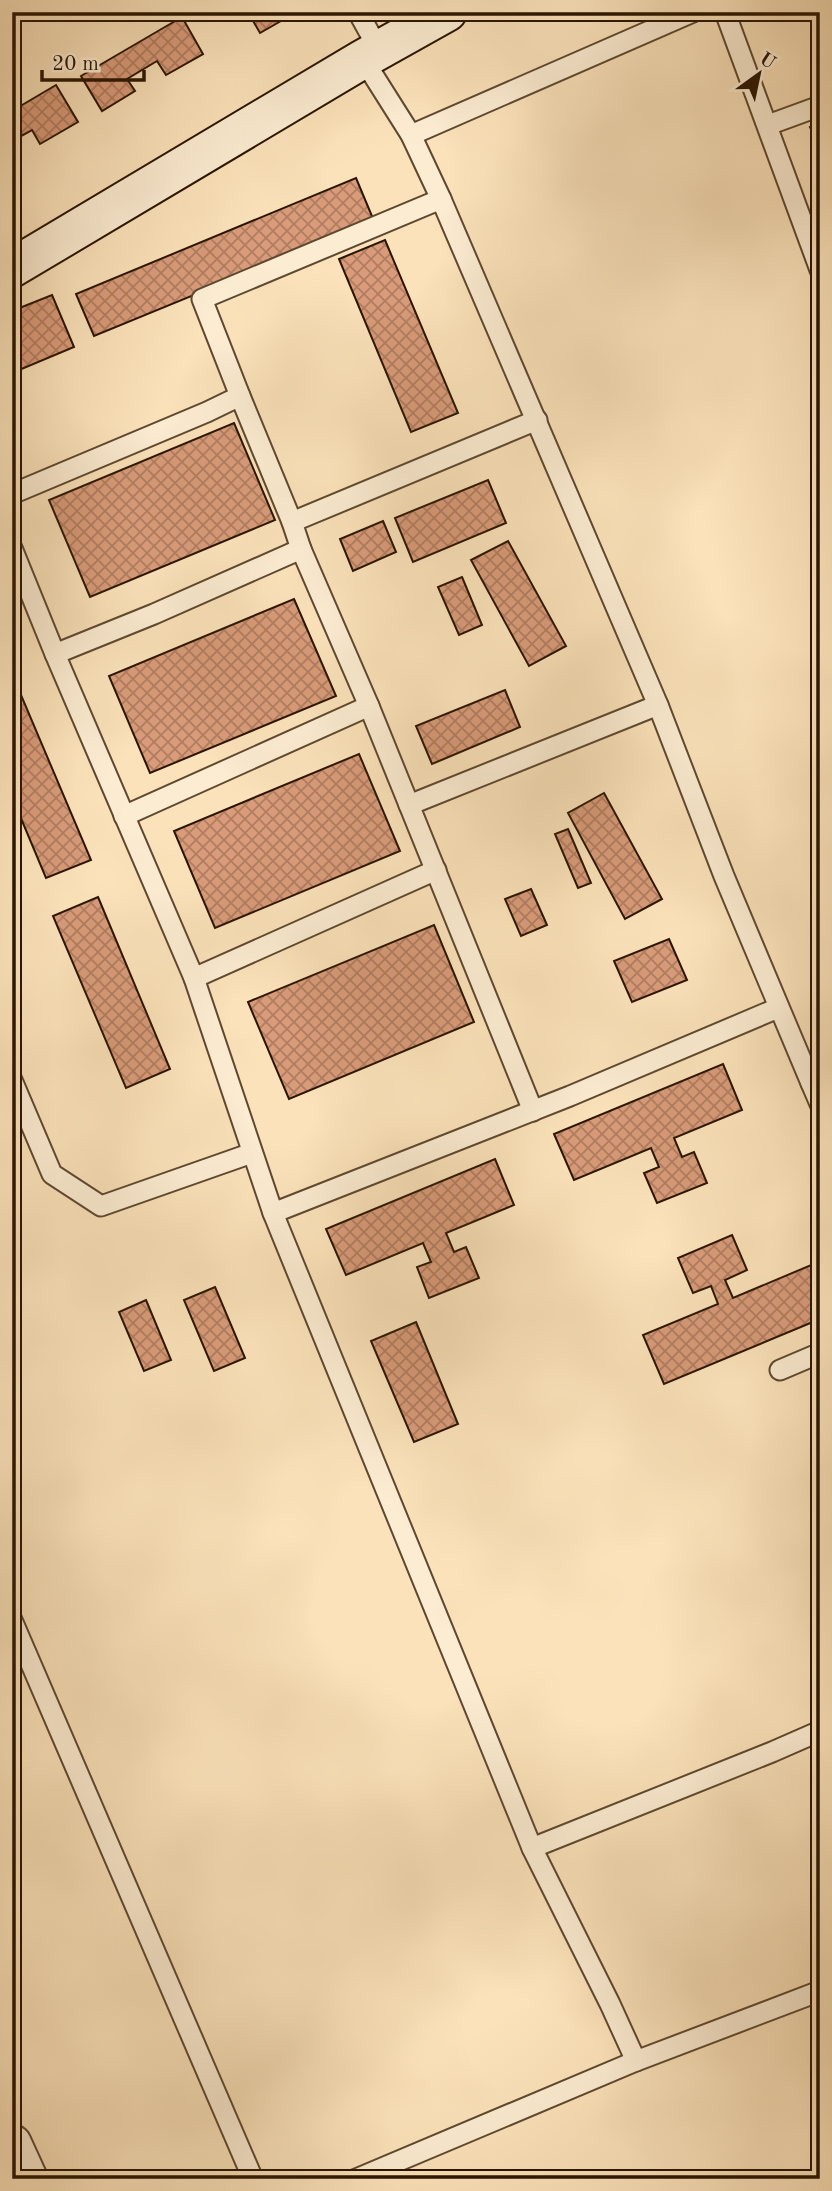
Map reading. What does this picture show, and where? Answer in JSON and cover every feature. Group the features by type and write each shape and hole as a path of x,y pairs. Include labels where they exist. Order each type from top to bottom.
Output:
{"main road":[{"path":"12,268 371,54 447,12"},
{"path":"12,2144 28,2179"}],"lane":[{"path":"358,12 371,54 441,199 659,705 778,1008 815,1081 820,1104"},
{"path":"411,135 693,12"},
{"path":"725,12 820,270"},
{"path":"768,125 820,106"},
{"path":"441,199 202,299 301,549 369,706 533,1111"},
{"path":"12,494 240,396"},
{"path":"292,522 537,420"},
{"path":"12,548 194,978 272,1213 532,1848 636,2061"},
{"path":"55,654 301,549"},
{"path":"409,805 659,705"},
{"path":"124,816 369,706"},
{"path":"194,978 436,870"},
{"path":"272,1213 533,1111 778,1008"},
{"path":"12,1080 52,1174 101,1206 253,1153"},
{"path":"780,1370 820,1353"},
{"path":"12,1620 253,2179"},
{"path":"532,1848 820,1731"},
{"path":"356,2179 636,2061 820,1991"}],"building":[{"path":"248,12 295,12 295,13 260,33"},
{"path":"182,17 203,54 166,75 157,61 127,79 135,91 102,111 81,76"},
{"path":"56,85 78,122 40,144 32,130 12,141 12,111"},
{"path":"820,123 820,149 810,127"},
{"path":"356,178 374,221 94,336 76,294"},
{"path":"385,240 458,413 411,432 339,259"},
{"path":"52,295 74,347 12,373 12,311"},
{"path":"234,423 275,520 90,597 49,500"},
{"path":"488,480 506,523 413,562 395,518"},
{"path":"383,521 396,552 353,571 340,539"},
{"path":"508,541 566,646 529,666 471,560"},
{"path":"462,577 482,625 459,635 438,587"},
{"path":"294,599 336,696 150,773 109,676"},
{"path":"18,688 91,860 46,878 12,797 12,691"},
{"path":"505,690 520,727 432,764 416,726"},
{"path":"359,754 400,851 215,928 174,831"},
{"path":"604,793 662,899 625,919 568,813"},
{"path":"568,829 591,883 578,888 555,834"},
{"path":"531,889 547,925 521,936 505,899"},
{"path":"98,897 170,1069 126,1088 53,916"},
{"path":"434,925 474,1022 289,1099 248,1002"},
{"path":"669,939 687,980 632,1002 614,961"},
{"path":"723,1064 742,1110 674,1138 682,1157 694,1152 707,1183 657,1203 644,1173 659,1167 651,1148 574,1180 554,1134"},
{"path":"495,1159 514,1205 446,1233 454,1252 466,1247 479,1278 429,1298 417,1267 431,1262 423,1243 346,1275 326,1229"},
{"path":"732,1235 747,1270 725,1280 733,1298 816,1263 820,1272 820,1319 664,1384 643,1335 718,1304 711,1286 693,1293 678,1258"},
{"path":"215,1287 245,1358 214,1371 184,1300"},
{"path":"146,1300 171,1360 144,1371 119,1312"},
{"path":"416,1322 458,1424 414,1442 371,1341"}]}
